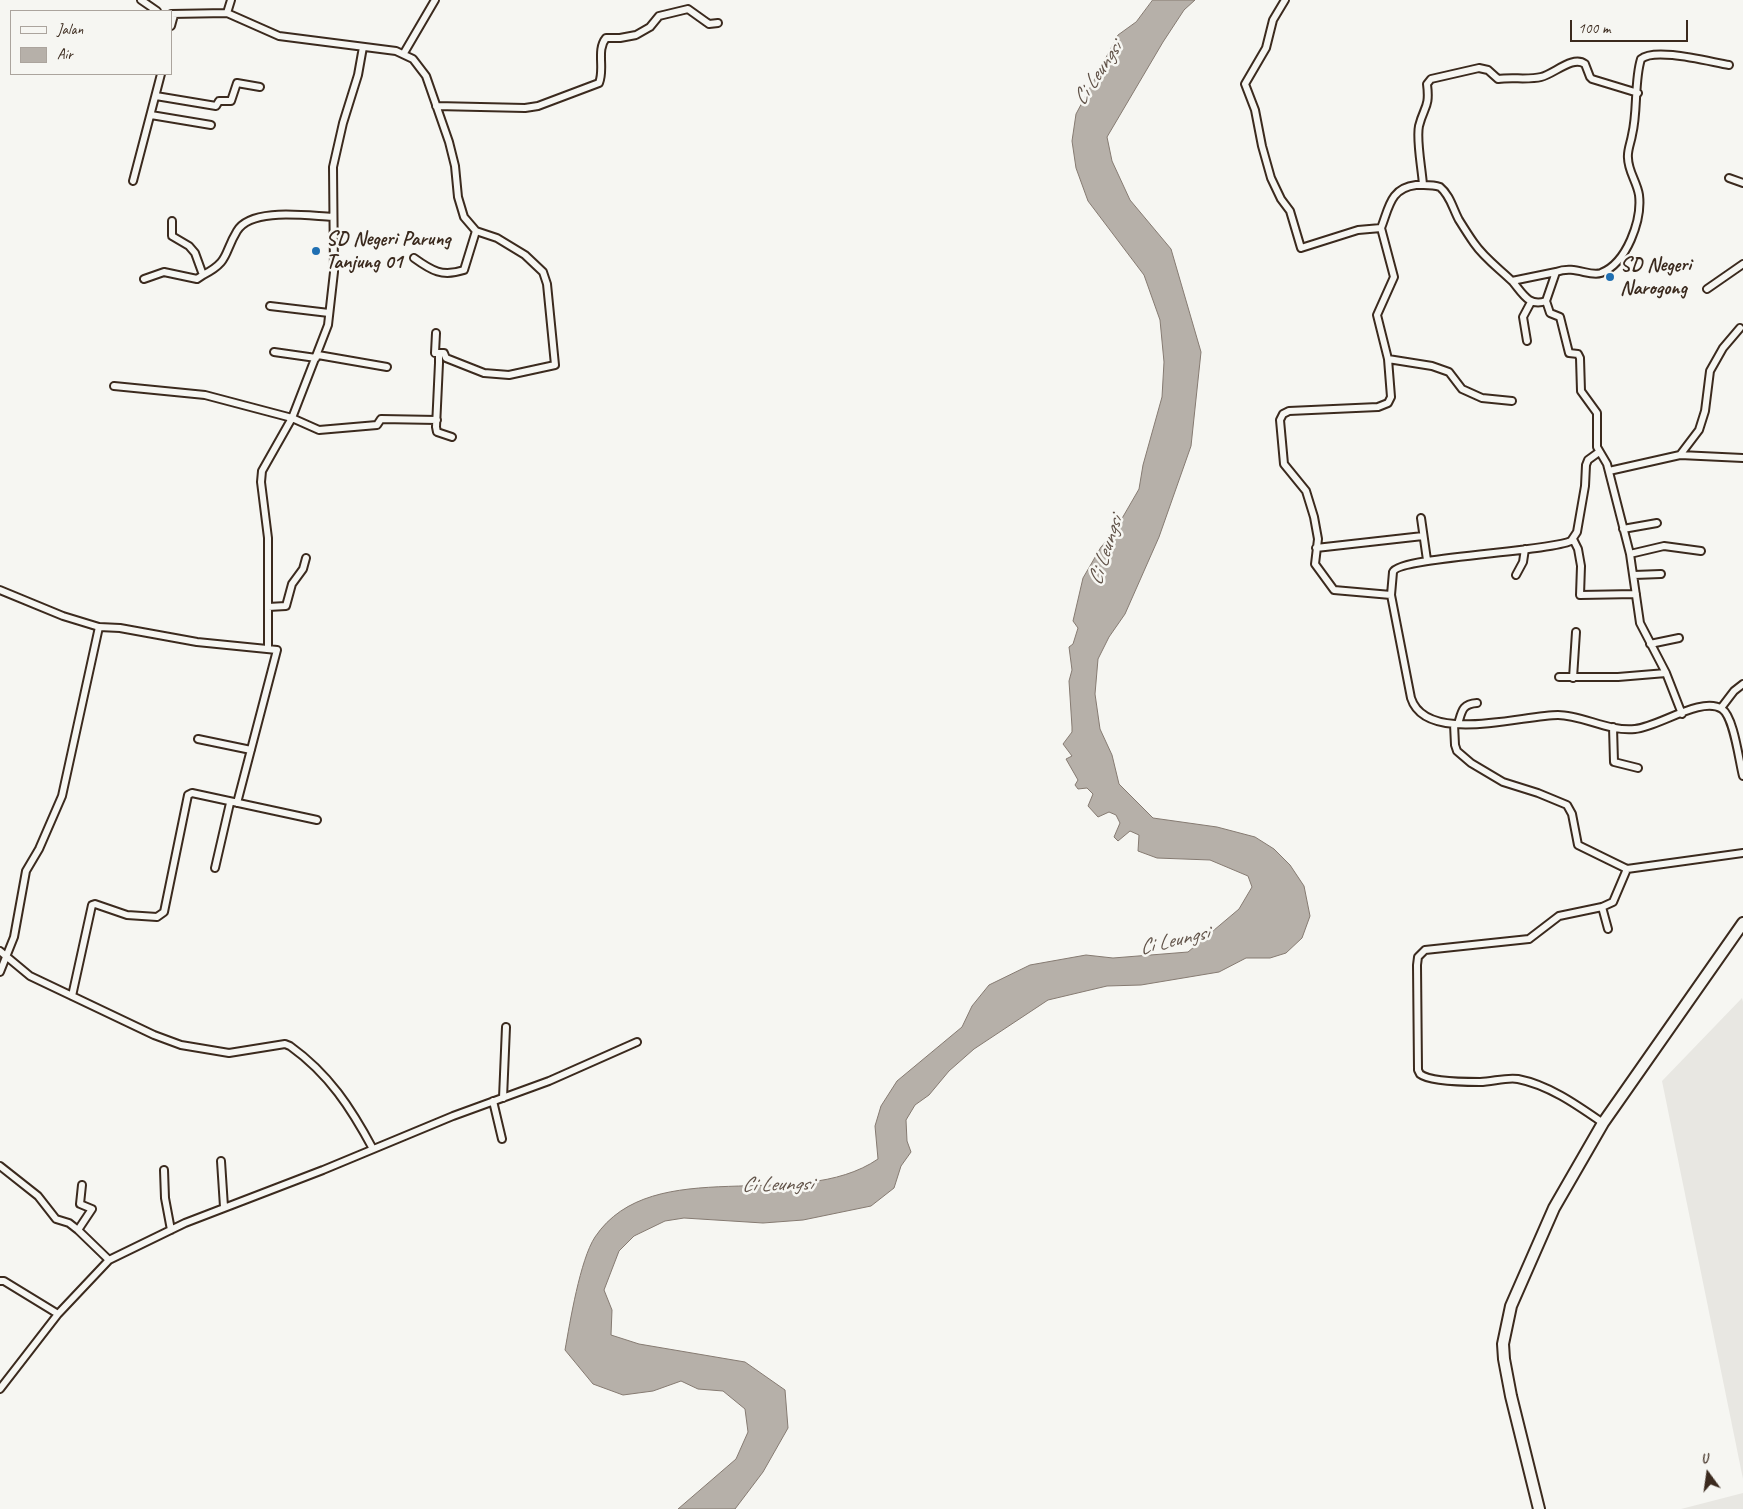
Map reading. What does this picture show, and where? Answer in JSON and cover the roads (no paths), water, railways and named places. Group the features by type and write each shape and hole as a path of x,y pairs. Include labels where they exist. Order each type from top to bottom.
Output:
{"main road":[{"path":"1539,1509 1506,1373 1503,1344 1511,1306 1554,1208 1603,1123 1743,922"}],"street":[{"path":"140,0 155,10"},
{"path":"227,13 231,0"},
{"path":"404,53 435,0"},
{"path":"1285,0 1274,20 1266,48 1245,84 1255,110 1271,178 1292,215 1301,248 1308,248 1358,230 1381,228"},
{"path":"436,106 513,109 538,106 599,83 600,57 606,38 636,35 650,27 659,16 688,8 708,24 718,23"},
{"path":"172,15 227,13 278,36 404,53 418,64 426,76 453,158 464,217 476,231 504,242 532,260 543,272 549,301 555,365 553,367 509,375 484,373 446,358 444,353 435,352 436,333"},
{"path":"268,648 268,538 262,471 292,418 317,356 330,313 334,272 333,167 343,123 358,74 363,47"},
{"path":"1512,282 1556,272 1565,268 1600,274 1612,266 1630,242 1636,228 1639,208 1638,188 1628,158 1637,116 1641,60 1648,55 1664,54 1729,65"},
{"path":"1423,185 1419,127 1429,100 1427,84 1431,79 1479,68 1488,70 1498,79 1541,77 1581,61 1586,64 1592,79 1638,93"},
{"path":"133,181 161,75"},
{"path":"156,96 216,106 219,100 231,101 237,83 260,87"},
{"path":"151,115 211,125"},
{"path":"1729,178 1743,183"},
{"path":"1392,595 1334,590 1315,564 1318,535 1306,491 1284,464 1280,420 1283,414 1289,411 1384,406 1391,397 1388,359 1377,315 1394,277 1381,228 1397,191 1406,186 1423,185 1435,186 1443,190 1475,245 1491,264 1531,302 1535,304 1546,302"},
{"path":"144,279 164,272 197,279 222,265 238,229 247,222 269,215 332,217"},
{"path":"172,221 172,236 189,246 195,253 204,275"},
{"path":"414,258 431,269 445,274 464,270 476,231"},
{"path":"1707,289 1743,264"},
{"path":"1556,272 1546,302 1550,313 1560,317 1569,353 1578,354 1580,358 1581,391 1587,402 1597,413 1598,452 1605,458 1630,554 1640,623 1666,673 1682,714"},
{"path":"1527,341 1523,317 1531,302"},
{"path":"270,306 330,313"},
{"path":"1680,455 1699,430 1705,411 1710,371 1723,348 1740,328"},
{"path":"274,352 387,366"},
{"path":"439,353 437,432 452,437"},
{"path":"1388,359 1432,366 1450,372 1462,389 1482,398 1512,401"},
{"path":"114,386 205,395 292,418 325,431 377,425 381,419 437,420"},
{"path":"1598,452 1588,460 1586,465 1585,486 1573,539 1578,550 1581,566 1579,591 1582,596 1636,594"},
{"path":"1609,472 1680,455 1743,458"},
{"path":"1421,518 1427,560"},
{"path":"1623,529 1657,523"},
{"path":"1316,548 1423,536"},
{"path":"1573,539 1568,542 1524,549 1427,560 1394,569 1392,595 1411,698 1415,710 1423,716 1456,724 1506,722 1559,715 1613,727 1638,729 1700,706 1721,708 1732,727 1743,776"},
{"path":"1630,554 1664,546 1701,551"},
{"path":"1516,575 1523,562 1524,549"},
{"path":"268,607 282,608 287,605 292,584 303,569 306,558"},
{"path":"1634,575 1661,574"},
{"path":"0,590 63,616 99,627 120,628 197,642 277,650 251,750 233,803 215,868"},
{"path":"0,972 14,937 26,872 39,849 62,796 99,627"},
{"path":"1573,678 1576,632"},
{"path":"1650,644 1679,638"},
{"path":"1559,677 1573,678 1666,673"},
{"path":"1721,708 1734,691 1743,684"},
{"path":"1477,703 1463,706 1456,724 1455,745 1457,751 1471,763 1503,782 1563,802 1572,814 1578,845 1627,869 1743,853"},
{"path":"1613,727 1614,762 1638,768"},
{"path":"198,738 251,750"},
{"path":"72,996 92,905 95,904 127,915 158,917 164,912 188,795 192,793 317,820"},
{"path":"1603,1123 1574,1103 1528,1081 1515,1078 1480,1082 1433,1079 1420,1074 1418,1070 1417,965 1418,956 1425,950 1523,941 1559,916 1602,907 1613,902 1627,869"},
{"path":"1602,907 1608,929"},
{"path":"0,951 8,955 30,976 154,1035 199,1050 229,1053 284,1044 290,1046 318,1070 347,1103 373,1149"},
{"path":"503,1098 506,1027"},
{"path":"0,1389 58,1314 109,1260 224,1207 452,1116 556,1078 637,1042"},
{"path":"493,1101 502,1139"},
{"path":"221,1161 224,1207"},
{"path":"0,1166 38,1196 56,1219 69,1223 109,1260"},
{"path":"164,1170 164,1198 171,1230"},
{"path":"78,1230 92,1209 80,1204 82,1185"},
{"path":"0,1282 4,1282 58,1314"}],"water":[{"name":"Ci Leungsi","path":"1153,0 1195,0 1184,10 1163,42 1107,137 1112,161 1130,200 1171,249 1201,352 1191,446 1159,537 1125,614 1109,637 1098,659 1095,694 1100,729 1112,755 1119,784 1153,818 1217,827 1255,837 1274,849 1290,865 1304,886 1310,916 1302,938 1286,953 1270,958 1246,958 1219,972 1141,985 1107,986 1048,1000 974,1049 949,1071 929,1095 915,1105 906,1120 907,1141 911,1152 901,1166 894,1188 871,1206 803,1220 763,1223 684,1218 665,1221 634,1236 619,1251 604,1290 612,1310 611,1335 639,1344 745,1362 785,1390 788,1428 763,1472 735,1509 678,1509 736,1459 748,1432 745,1409 723,1391 698,1389 681,1381 653,1391 623,1395 593,1384 565,1350 580,1275 595,1237 621,1211 652,1196 689,1189 808,1182 845,1175 878,1159 875,1126 881,1106 897,1081 962,1027 972,1006 989,985 1030,965 1086,955 1113,958 1188,952 1239,909 1252,887 1248,876 1210,860 1157,858 1138,851 1139,835 1130,831 1118,841 1114,837 1120,823 1116,815 1109,812 1098,817 1088,806 1093,794 1087,788 1078,789 1075,785 1078,780 1066,759 1072,756 1063,744 1072,732 1069,681 1072,670 1069,647 1073,644 1078,628 1073,621 1083,578 1101,547 1113,534 1139,489 1143,465 1162,397 1164,362 1160,320 1144,275 1088,201 1076,168 1072,141 1076,114 1118,35 1136,22"}],"place":[{"name":"SD Negeri Parung Tanjung 01","path":"316,251"},
{"name":"SD Negeri Narogong","path":"1610,277"}]}
